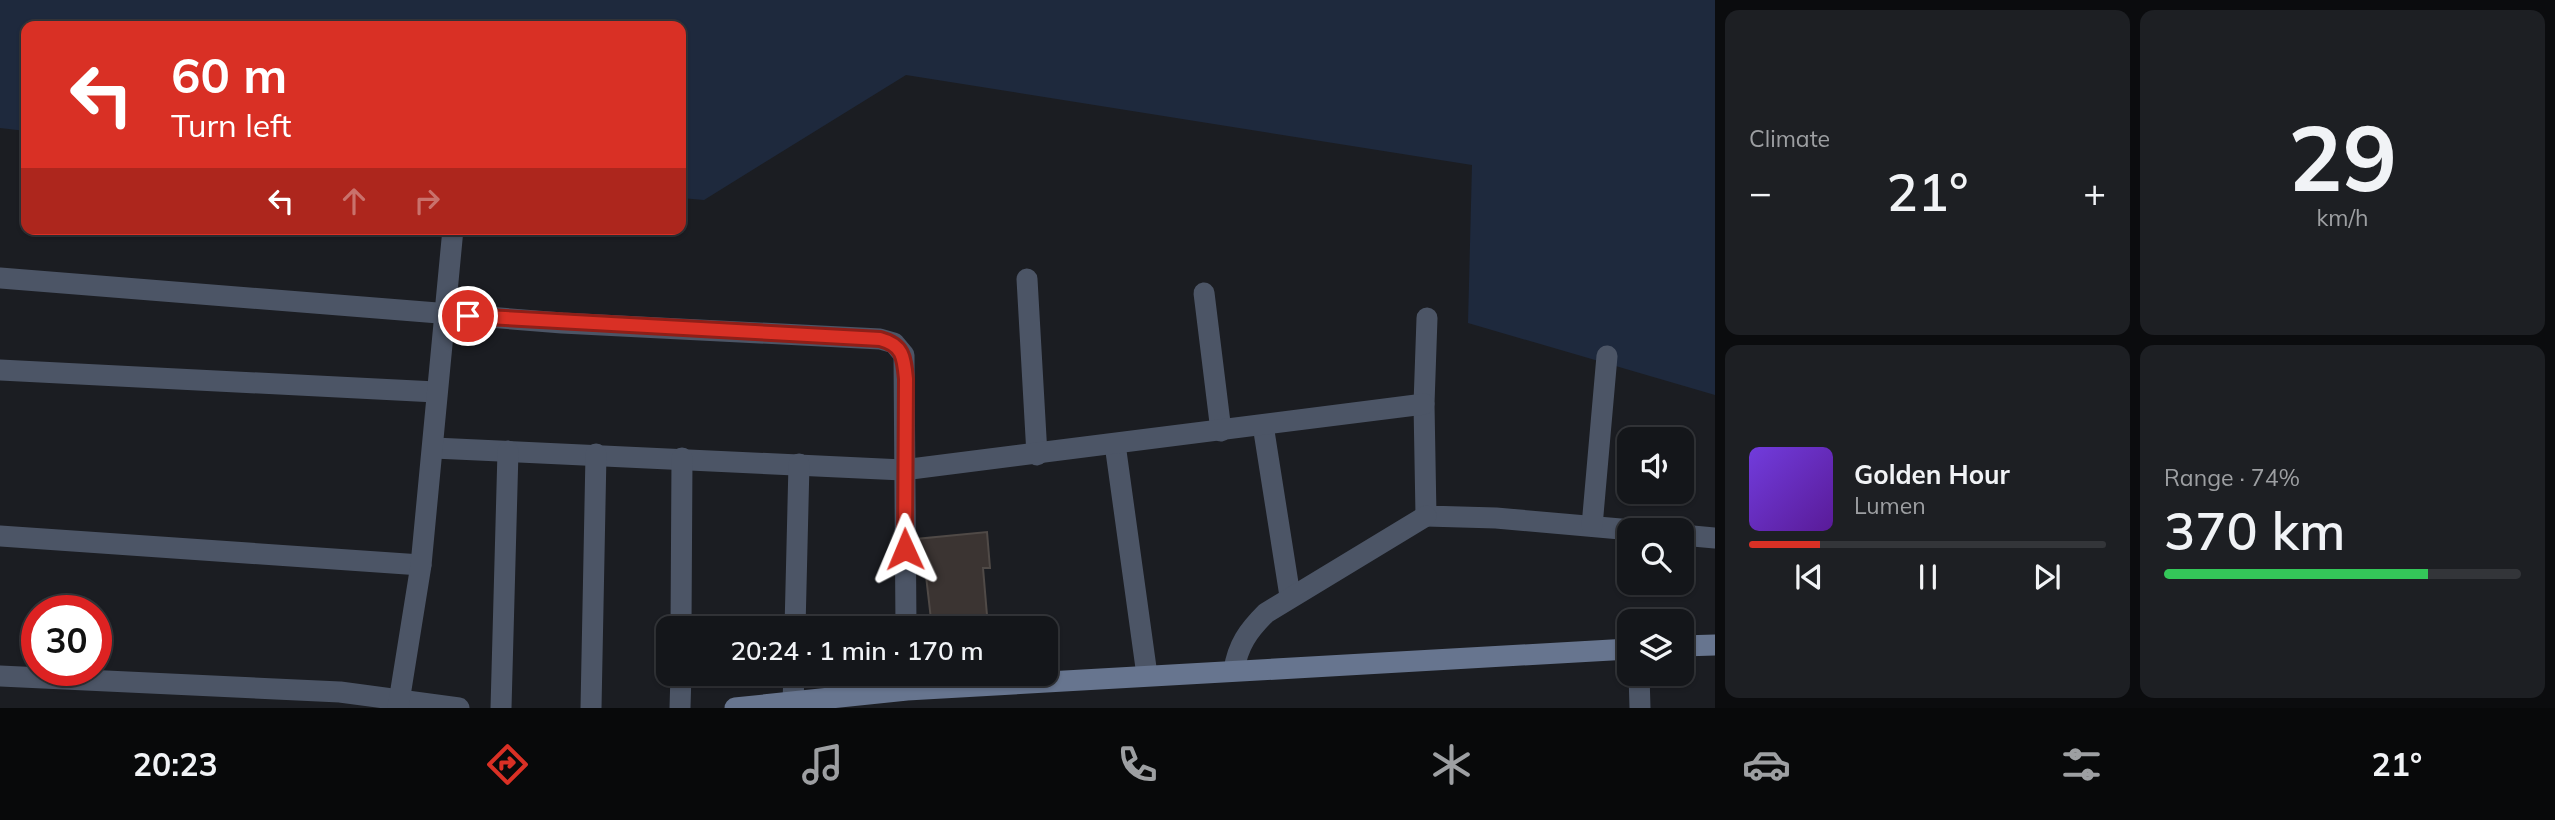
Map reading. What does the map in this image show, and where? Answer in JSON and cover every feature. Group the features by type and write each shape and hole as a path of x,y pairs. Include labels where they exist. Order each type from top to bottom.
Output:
{"main road":[{"path":"1694,646 1715,645"},
{"path":"1058,678 1617,650"},
{"path":"735,708 880,700 901,686"}],"street":[{"path":"398,704 421,565 452,235"},
{"path":"0,278 562,323 880,339 894,343 904,355 906,379 903,470 906,616"},
{"path":"1027,279 1037,455"},
{"path":"1205,293 1221,431"},
{"path":"1426,516 1423,404 1427,318"},
{"path":"1591,527 1606,356"},
{"path":"0,370 436,392"},
{"path":"433,448 903,470 1423,404"},
{"path":"1263,425 1290,596"},
{"path":"1115,444 1147,675"},
{"path":"501,708 508,451"},
{"path":"591,708 596,454"},
{"path":"681,616 682,458"},
{"path":"795,616 799,464"},
{"path":"1234,670 1237,649 1248,631 1266,612 1426,516 1496,518 1617,529"},
{"path":"0,536 421,565"},
{"path":"1694,536 1715,538"},
{"path":"0,676 340,692 398,704 459,708"},
{"path":"680,708 681,686"},
{"path":"782,704 789,686"},
{"path":"1639,686 1640,708"}],"shaded area":[{"path":"0,0 1715,0 1715,395 1468,323 1472,165 906,75 704,200 686,198 686,21 21,21 21,130 0,128"}],"building":[{"path":"987,532 990,568 983,568 987,616 931,616 925,567 919,568 916,539"}],"route":[{"path":"468,316 691,331 880,339 894,343 904,355 906,379 903,470 905,549"}]}
